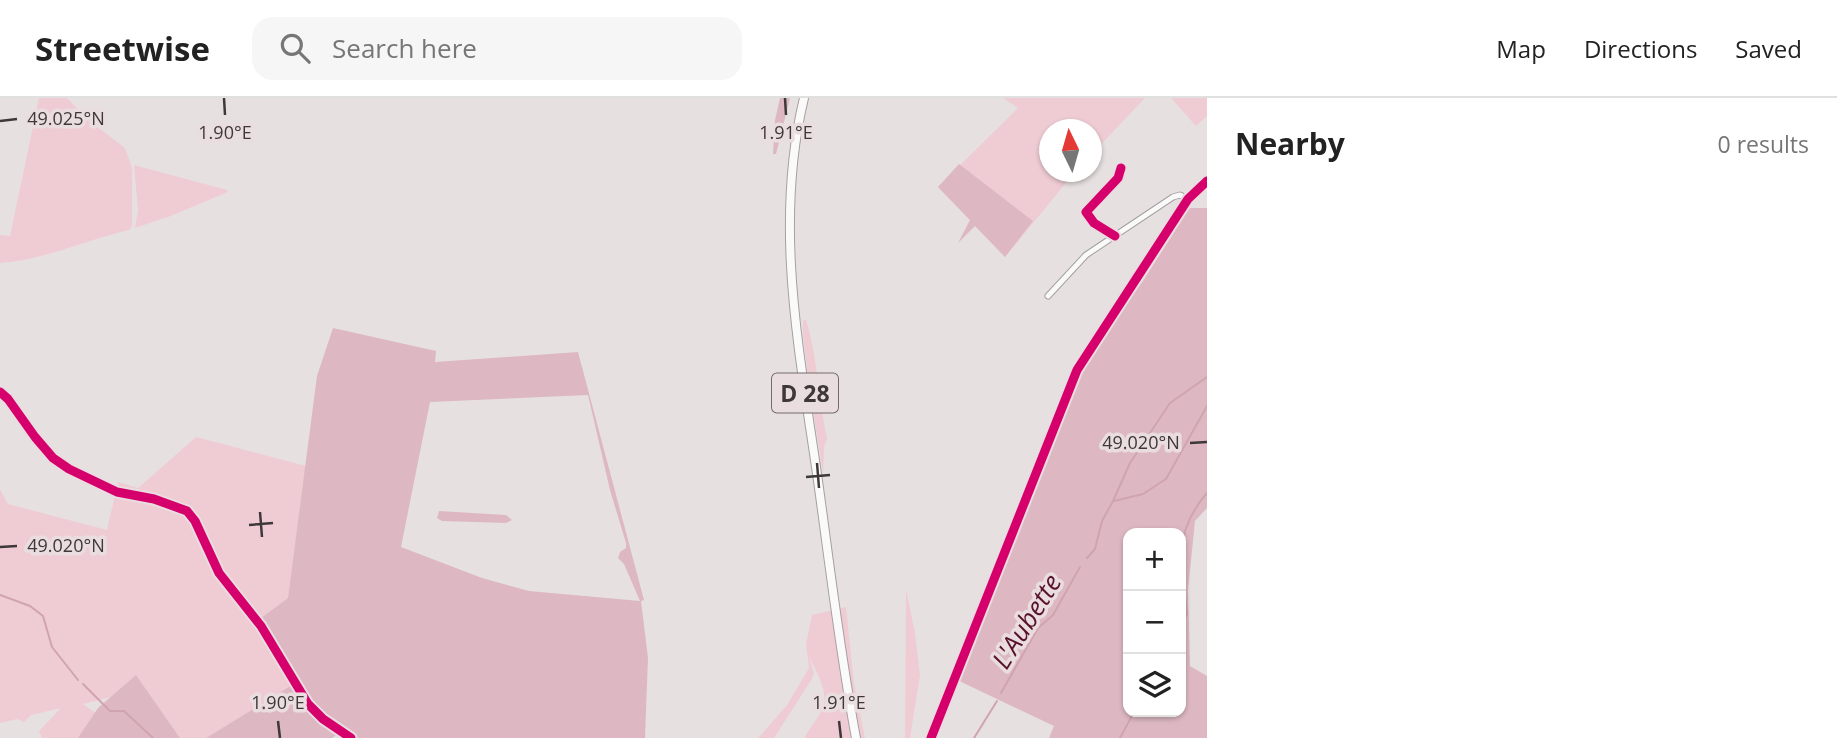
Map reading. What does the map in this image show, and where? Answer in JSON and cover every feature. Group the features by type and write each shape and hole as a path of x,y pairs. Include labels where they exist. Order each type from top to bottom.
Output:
{"main road":[{"name":"D 28","path":"801,98 787,167 784,207 787,295 850,738"},
{"name":"D 28","path":"801,98 790,182 791,280 856,738"}],"street":[{"path":"1115,236 1094,223 1086,212 1118,178 1121,168"},
{"path":"931,738 1077,370 1188,199 1207,181"},
{"path":"1048,296 1086,255 1173,197 1180,195 1188,199"},
{"path":"0,392 46,449 69,470 117,492 154,499 187,511 195,521 219,573 261,625 308,704 323,719 351,738"}],"shaded area":[{"path":"39,98 67,98 91,122 125,148 132,168 132,226 129,230 49,254 0,263 0,235 10,236"},
{"path":"780,98 790,98 776,154 773,154 775,120"},
{"path":"1003,98 1145,98 1102,143 1102,119 1039,119 1039,182 1067,182 1005,257 938,187 1018,108"},
{"path":"1171,98 1207,98 1207,116 1196,126"},
{"path":"959,164 1033,221 1005,257 975,226 958,243 970,220 938,187"},
{"path":"134,165 228,192 135,228 138,210"},
{"path":"1189,208 1207,208 1207,508 1195,521 1188,590 1190,666 1207,676 1207,738 1049,738 1054,726 955,679 1087,359 1098,339 1143,281"},
{"path":"803,320 806,320 813,349 827,438 823,474 808,377"},
{"path":"333,328 436,351 435,362 578,352 644,600 641,601 648,658 645,738 356,738 345,729 332,738 206,738 292,685 261,618 288,598 317,376","holes":["588,395 610,490 626,543 626,548 620,552 618,558 624,564 640,601 529,591 482,578 401,547 430,402"]},
{"path":"196,437 306,466 288,598 261,618 292,685 206,738 180,738 136,675 111,697 83,704 107,721 149,738 42,738 39,731 61,708 31,715 24,722 17,719 0,723 0,489 8,504 107,530 118,482 138,488"},
{"path":"439,511 506,515 512,520 506,523 442,521 437,518"},
{"path":"906,589 920,675 910,738 905,738"},
{"path":"846,607 854,683 865,738 804,738 824,704 821,682 809,657 814,673 812,679 774,738 758,738 787,705 809,668 806,644 812,615"},
{"path":"136,675 180,738 78,738 98,708"}],"waterway":[{"name":"L'Aubette","path":"1087,558 1095,549 1102,521 1130,463 1170,403 1207,377"},
{"name":"L'Aubette","path":"1114,501 1143,494 1166,479 1207,406"},
{"name":"L'Aubette","path":"1186,529 1207,493"},
{"name":"L'Aubette","path":"1001,693 1038,628 1053,615 1080,567"},
{"path":"0,595 30,606 43,616 52,647 78,680"},
{"name":"L'Aubette","path":"1186,604 1186,616"},
{"path":"83,684 110,711 124,711 153,738"},
{"name":"L'Aubette","path":"974,738 997,701"},
{"name":"L'Aubette","path":"1120,738 1131,717"}],"cycle path":[{"path":"1115,236 1094,223 1086,212 1118,178 1121,168"},
{"path":"931,738 1077,370 1188,199 1207,181"},
{"path":"0,392 53,458 69,469 117,492 154,499 187,511 195,521 219,573 261,626 308,704 323,719 351,738"}]}
